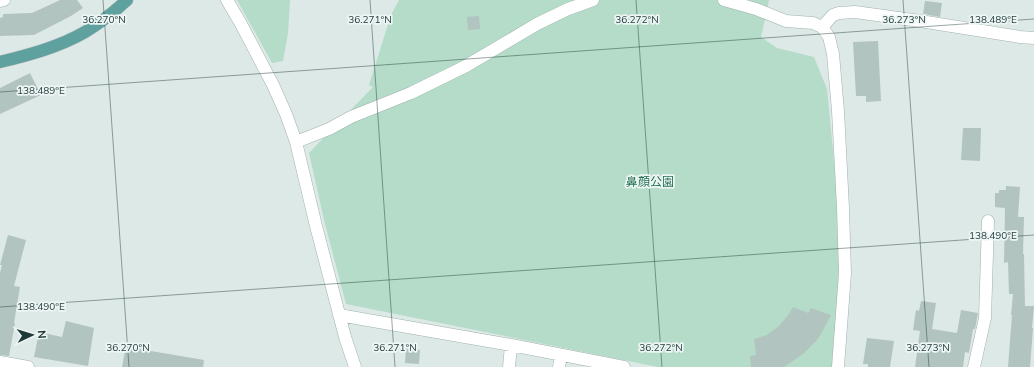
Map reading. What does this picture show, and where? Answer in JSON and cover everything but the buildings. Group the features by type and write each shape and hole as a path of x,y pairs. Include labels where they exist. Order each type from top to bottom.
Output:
{"main road":[{"path":"0,62 57,46 74,38 100,22 127,0"}],"street":[{"path":"0,1 4,0"},
{"path":"227,0 273,85 286,114 296,142 339,315 355,367"},
{"path":"296,142 329,129 351,117 411,93 466,66 537,24 568,9 593,0"},
{"path":"724,0 756,9 786,21 813,24 822,27 829,37 833,54 838,111 845,273 838,367"},
{"path":"822,27 833,15 855,12 1034,38"},
{"path":"974,367 985,318 988,221"},
{"path":"339,315 511,345 560,361 624,367"},
{"path":"509,367 511,345"},
{"path":"0,362 28,367"}],"green space":[{"path":"237,0 290,0 288,33 283,61 272,63"},
{"name":"鼻顔公園","path":"399,0 769,0 761,37 777,48 814,57 827,89 837,192 839,261 836,328 832,367 658,367 346,304 325,224 309,153 373,87 369,85 391,15"}]}
